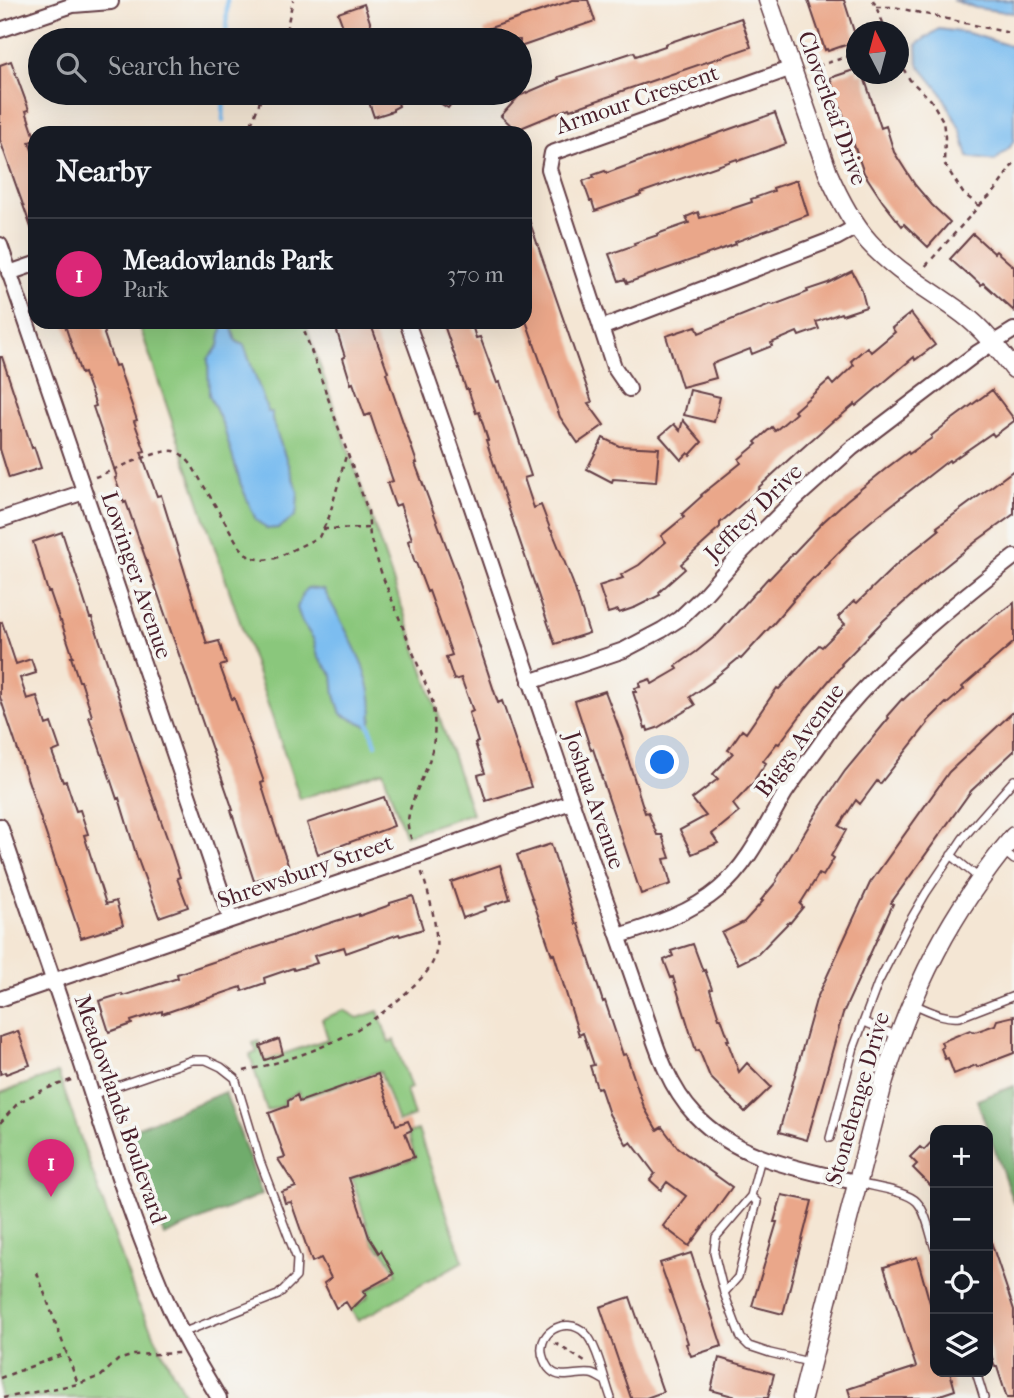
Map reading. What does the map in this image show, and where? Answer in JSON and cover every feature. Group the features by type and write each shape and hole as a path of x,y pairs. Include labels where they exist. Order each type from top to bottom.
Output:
{"street":[{"name":"Cloverleaf Drive","path":"768,0 800,69 828,173 856,227 868,242 901,272 964,314 1014,369"},
{"path":"0,30 73,5 111,2"},
{"name":"Armour Crescent","path":"629,389 614,367 549,169 552,153 800,69"},
{"path":"601,328 836,239 856,227"},
{"name":"Lowinger Avenue","path":"0,245 28,328"},
{"path":"9,273 28,266"},
{"name":"Lowinger Avenue","path":"28,329 231,920"},
{"name":"Joshua Avenue","path":"410,329 656,1046 675,1089 705,1125 727,1141 761,1158 859,1183"},
{"name":"Jeffrey Drive","path":"530,682 624,650 662,631 679,619 803,490 907,405 1014,330"},
{"path":"0,520 83,487"},
{"name":"Biggs Avenue","path":"619,936 681,913 709,897 729,881 744,862 788,789 841,715 897,654 950,607 1014,557"},
{"name":"Shrewsbury Street","path":"0,999 571,802"},
{"name":"Meadowlands Boulevard","path":"0,826 114,1164 153,1270 192,1353 219,1398"},
{"name":"Stonehenge Drive","path":"802,1398 884,1080 898,1036 943,937 980,879 1008,855 1014,836"}],"lane":[{"path":"830,1138 854,1047 878,983 908,924 951,855 1014,780"},
{"path":"951,855 980,879"},
{"path":"911,1003 952,1018 1014,996"},
{"path":"864,1023 898,1036"},
{"path":"92,1095 192,1060 206,1060 222,1067 235,1078 260,1161 297,1259 296,1277 278,1295 182,1333"},
{"path":"761,1158 751,1196 716,1237 714,1253 724,1293 741,1338 749,1346 769,1353 812,1362"},
{"path":"859,1183 903,1194 915,1200 923,1211 930,1233"},
{"path":"724,1293 737,1277 757,1202 751,1196"},
{"path":"605,1381 588,1373 565,1376 555,1374 547,1366 541,1350 546,1337 554,1328 565,1326 586,1334 596,1352 611,1398"},
{"path":"978,1377 984,1398"}],"path":[{"path":"287,28 293,0"},
{"path":"873,0 882,21"},
{"path":"876,7 894,7 1014,34"},
{"path":"800,69 846,57"},
{"path":"909,78 931,100 943,121 946,137 944,163 963,193 979,206"},
{"path":"251,126 258,105"},
{"path":"923,269 995,191 1014,163"},
{"path":"231,1075 277,1063 333,1043 387,1010 424,976 435,958 435,916 407,823 432,752 435,718 432,700 382,575 369,537 368,511 303,329"},
{"path":"83,487 154,455 172,451 182,454 191,464 239,546 249,557 264,560 276,558 319,537 329,517 347,452"},
{"path":"323,529 369,528"},
{"path":"0,1123 19,1102 85,1075"},
{"path":"37,1273 79,1384"},
{"path":"546,1337 585,1362 588,1373"},
{"path":"0,1378 67,1353"},
{"path":"3,1398 79,1384 101,1376 118,1360 134,1355 192,1353"}],"green space":[{"path":"141,329 307,329 472,813 405,835 383,771 300,799"},
{"path":"344,1010 358,1018 378,1011 389,1042 394,1040 411,1088 406,1090 414,1116 398,1122 380,1071 301,1098 298,1092 284,1100 285,1105 267,1111 250,1055 257,1052 253,1043 259,1041 265,1060 328,1039 322,1019"},
{"path":"58,1073 137,1301 187,1398 0,1398 0,1093"},
{"path":"1014,1086 1014,1204 993,1145 993,1125 986,1125 977,1100"},
{"path":"225,1092 262,1194 164,1236 131,1130"},
{"path":"418,1130 463,1261 358,1321 351,1310 369,1296 366,1291 397,1274 383,1250 374,1246 352,1178 415,1158 408,1133"}],"water":[{"path":"952,0 1014,0 1014,13 976,8"},
{"path":"939,29 968,33 1014,47 1014,140 995,161 968,157 961,131 942,94 918,64 917,44"},
{"path":"222,329 232,329 236,341 244,345 268,412 272,412 272,420 298,492 295,516 279,528 267,529 256,520 241,485 223,425 209,395 208,359 219,346"},
{"path":"307,588 324,590 359,656 370,693 370,727 341,714 333,676 318,657 314,640 302,622 297,608"}],"building":[{"path":"573,0 588,0 595,21 532,43 532,28 490,28"},
{"path":"808,0 844,0 851,21 846,21 846,45 825,50"},
{"path":"364,4 372,28 344,28 338,13"},
{"path":"741,18 751,47 570,110 569,108 526,126 512,126 501,116 511,105 532,105 532,90 559,79 558,77 634,52 636,56"},
{"path":"11,61 29,110 26,111 31,126 28,126 28,219 0,140 0,65"},
{"path":"846,73 846,84 866,84 881,128 886,126 894,152 915,185 950,222 928,247 904,224 902,226 864,173 830,78"},
{"path":"370,105 399,105 393,111 374,117"},
{"path":"775,113 786,144 595,211 583,181 594,177 593,175 605,171 607,173"},
{"path":"797,180 808,215 627,283 625,279 619,281 609,254 689,223 686,217 698,212 700,218 725,211 752,202 751,199 774,191 773,188"},
{"path":"532,228 592,402 588,403 604,425 578,443 560,417 529,329 532,329"},
{"path":"973,234 1014,267 1014,311 983,283 981,285 950,259"},
{"path":"852,271 861,288 866,307 816,322 819,329 799,336 797,332 752,354 750,349 712,364 716,378 682,387 666,336 696,326 699,333 770,304 774,305 808,292 807,290"},
{"path":"911,313 935,345 915,360 914,357 798,451 720,523 713,535 681,564 685,569 659,592 660,595 619,613 618,610 608,613 599,586 623,578 621,575 639,565 666,542 661,536 684,517 682,514 701,495 741,463 739,459 757,444 755,442 772,427 775,431 829,380 833,385 854,365 851,361 867,347 871,352 895,332 892,328"},
{"path":"66,329 104,329 115,366 118,365 137,420 134,421 145,451 141,452 157,496 161,495 207,644 219,641 226,664 220,666 264,782 261,783 289,868 254,881 233,810 126,502 124,503 115,478 117,477 93,407 96,406 84,373 81,374"},
{"path":"336,329 373,329 415,463 459,580 498,703 502,701 531,787 486,801 478,775 485,773 469,713 473,711 461,678 454,680 446,657 452,655 429,591 427,592 415,563 408,541 412,539 400,504 395,506 387,483 393,481 370,414 365,416 353,383 351,384 343,358 345,357"},
{"path":"445,329 473,329 476,338 480,337 497,383 500,382 531,476 524,478 534,508 541,505 573,583 589,633 555,644 502,489 479,412 476,413"},
{"path":"0,357 41,468 9,478 0,449"},
{"path":"690,390 720,397 714,422 684,415"},
{"path":"992,390 1014,421 994,436 992,433 950,462 949,460 871,521 850,539 792,600 741,659 690,697 695,705 657,728 648,731 647,727 645,728 633,692 640,687 639,683 650,679 652,684 678,669 676,666 718,634 768,578 847,500"},
{"path":"683,420 702,442 681,460 660,436 674,424 680,431"},
{"path":"603,438 619,446 659,448 656,482 613,479 612,482 587,469"},
{"path":"1014,470 1014,514 937,573 884,620 841,664 763,761 766,763 756,780 733,804 739,812 712,834 718,843 692,854 680,830 706,816 692,799 718,779 713,774 733,753 728,750 742,730 746,733 777,688 779,689 819,645 822,647 845,624 838,617 854,601 857,603 897,564 939,530 937,527"},
{"path":"62,532 170,846 180,877 177,878 188,907 159,917 89,717 92,716 81,681 61,621 48,592 33,542"},
{"path":"1014,603 1014,642 927,722 880,784 877,781 860,804 856,800 839,826 846,830 831,856 834,858 823,876 819,874 800,904 803,907 758,954 738,964 722,933 744,922 763,901 761,900 777,881 819,809 845,771 889,718 887,716 962,644"},
{"path":"2,622 16,664 31,659 36,673 20,678 27,699 37,696 46,725 51,723 60,749 52,752 76,811 80,810 88,834 84,835 106,904 116,901 123,925 81,938 0,697"},
{"path":"605,691 623,739 645,813 648,812 657,835 662,835 670,858 664,859 671,884 641,894 575,701"},
{"path":"1014,711 1014,751 971,791 891,903 893,904 843,1013 807,1140 779,1132 816,1000 870,883 949,772"},
{"path":"384,797 394,826 318,854 307,823"},
{"path":"551,844 603,1002 605,1001 623,1055 626,1054 644,1107 657,1130 662,1127 678,1148 732,1187 689,1246 663,1226 686,1196 667,1182 661,1190 650,1180 655,1174 631,1142 627,1145 609,1114 600,1087 597,1088 590,1066 594,1065 583,1033 579,1035 554,954 552,955 517,855"},
{"path":"500,865 510,899 463,918 451,882"},
{"path":"413,896 423,929 400,936 399,934 346,953 344,947 314,956 317,963 264,978 265,983 242,991 241,987 162,1014 162,1011 131,1021 132,1024 109,1032 99,1001 178,978 177,974"},
{"path":"693,944 712,989 710,990 719,1018 739,1072 747,1063 771,1087 745,1112 710,1077 699,1050 696,1051 673,977 671,978 664,960 673,956 671,951"},
{"path":"1014,1016 1014,1053 954,1074 948,1058 945,1059 941,1042 970,1030 975,1032 995,1025 997,1020"},
{"path":"18,1031 30,1065 0,1074 0,1037"},
{"path":"279,1039 283,1054 265,1060 260,1046"},
{"path":"378,1074 396,1125 408,1121 412,1130 405,1133 414,1157 349,1178 369,1237 379,1253 381,1251 394,1274 363,1291 366,1295 351,1310 346,1302 336,1308 324,1283 331,1278 321,1258 312,1262 291,1202 285,1203 282,1192 296,1187 278,1159 285,1157 269,1113 288,1106 288,1101 297,1095 299,1102"},
{"path":"930,1143 930,1185 913,1168 917,1164 910,1157 920,1147 924,1150"},
{"path":"782,1195 812,1201 783,1314 752,1306 777,1222 774,1222"},
{"path":"993,1248 1014,1310 1014,1398 1007,1398 995,1367"},
{"path":"691,1253 722,1346 691,1356 660,1263"},
{"path":"917,1257 930,1303 930,1377 951,1377 955,1390 931,1398 851,1398 848,1389 916,1367 884,1267"},
{"path":"630,1297 663,1392 646,1398 631,1398 600,1307"},
{"path":"719,1358 774,1374 768,1398 740,1398 711,1390"}],"waterway":[{"path":"226,28 227,0"},
{"path":"223,120 224,105"},
{"path":"368,722 376,744"}],"place":[{"name":"Meadowlands Park","path":"51,1197"}]}
